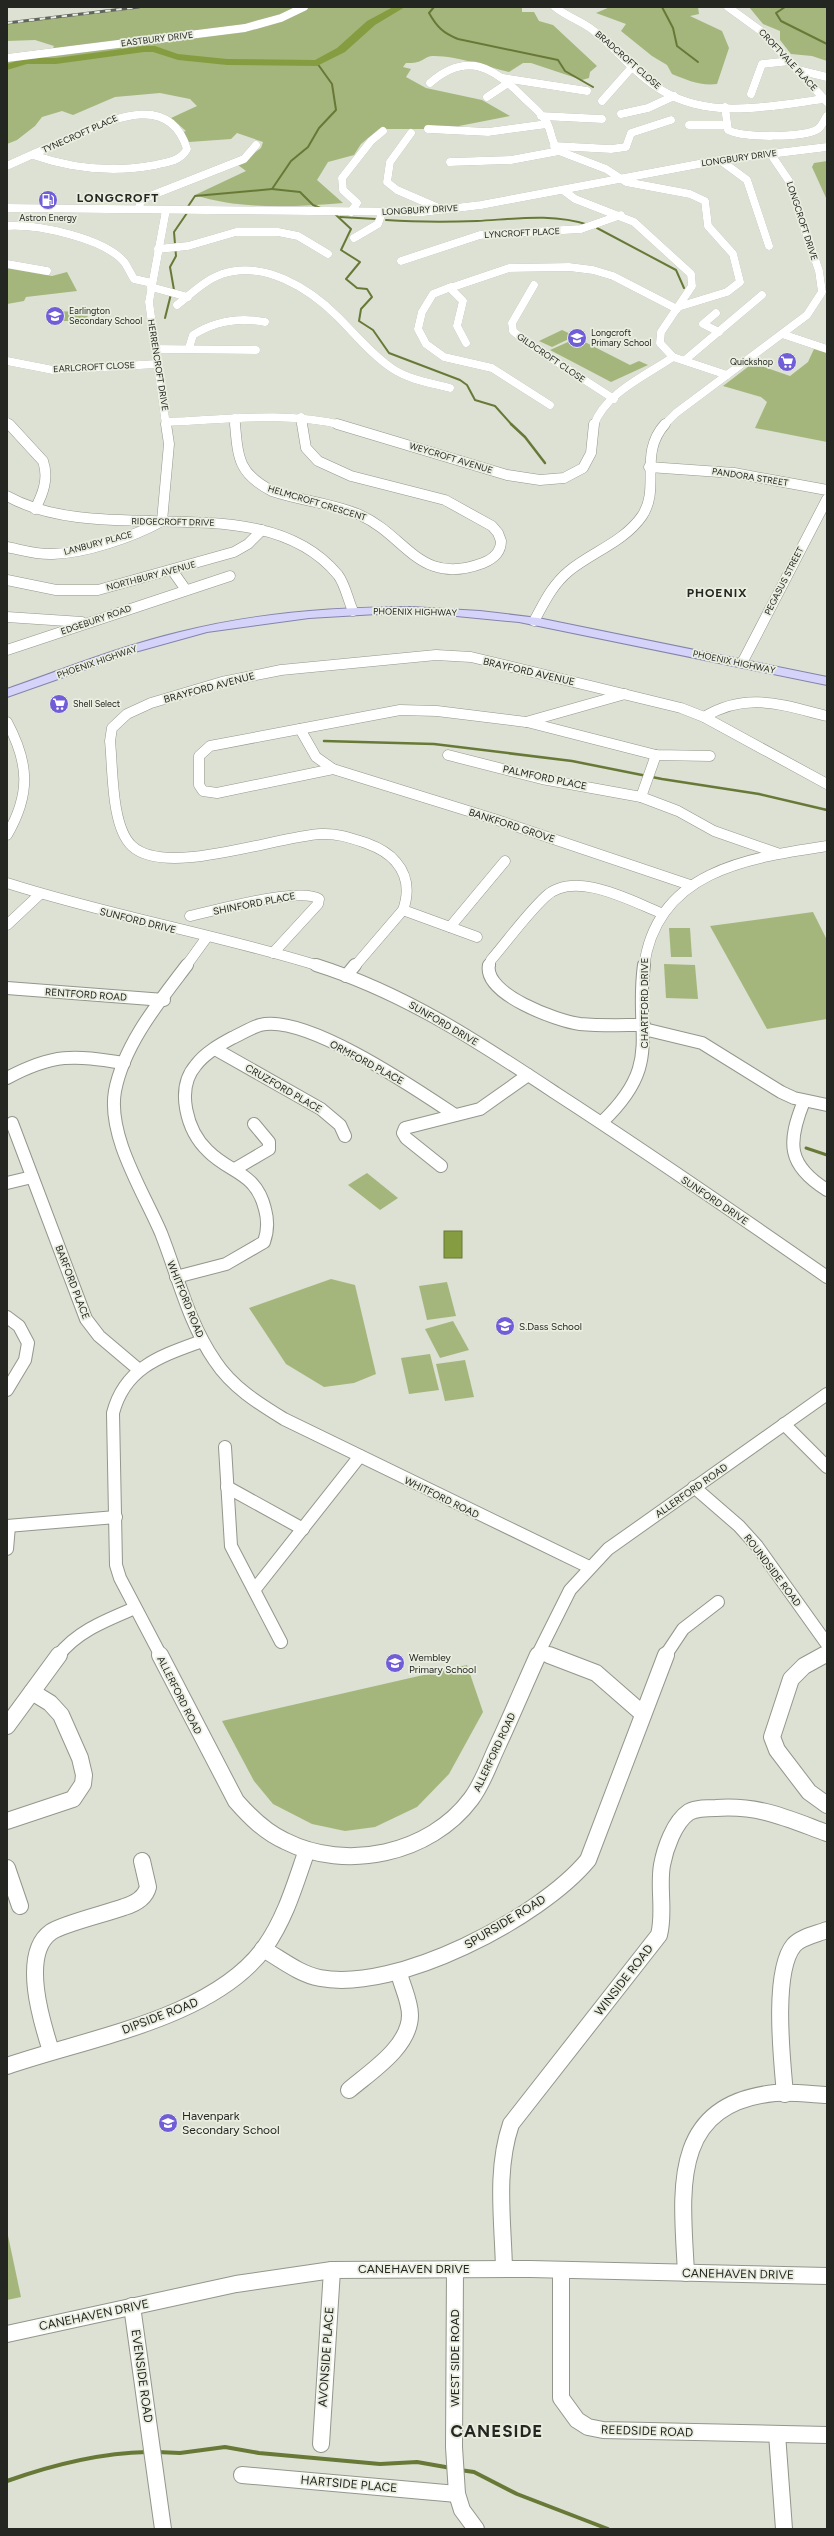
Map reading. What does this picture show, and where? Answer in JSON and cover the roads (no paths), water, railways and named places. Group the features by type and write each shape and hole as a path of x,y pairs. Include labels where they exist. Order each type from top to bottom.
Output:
{"main road":[{"name":"PHOENIX HIGHWAY","path":"7,693 144,646 205,630 353,607"},
{"name":"PHOENIX HIGHWAY","path":"7,684 133,640 176,628 257,612 353,607 537,617 744,660 827,681"},
{"name":"PHOENIX HIGHWAY","path":"744,660 827,673"}],"street":[{"name":"EASTBURY DRIVE","path":"7,58 246,28 281,18 304,7"},
{"name":"BRADCROFT CLOSE","path":"555,7 587,26 656,86 674,96 725,107 757,107 825,100"},
{"name":"CROFTVALE PLACE","path":"728,7 761,31 825,100"},
{"path":"751,94 762,64 790,61"},
{"path":"430,83 446,69 461,65 480,67 506,80 587,91"},
{"path":"602,101 633,66"},
{"path":"798,70 827,77"},
{"path":"487,97 506,80"},
{"path":"506,80 547,124 556,149 606,169 620,179 703,199 707,206 708,226 733,254 741,278 739,285 727,292 677,308 613,276 593,270 569,267 509,268 433,294 419,320 419,332 430,349 445,357 483,364 492,368 550,406"},
{"path":"621,114 644,109 674,96"},
{"path":"725,107 726,125 732,134 781,135 817,129 827,116"},
{"name":"TYNECROFT PLACE","path":"7,166 115,118 135,114 150,114 171,123 180,131 187,149 186,153 176,160 125,170 70,166 33,155"},
{"path":"541,116 602,119"},
{"path":"450,162 511,160 556,149 626,148 629,144 631,133 671,120"},
{"path":"428,129 488,132 547,124"},
{"path":"689,125 726,125"},
{"path":"351,212 357,204 344,192 341,183 342,178 371,141 383,131"},
{"path":"411,133 388,164 385,173 387,182 397,190 442,210"},
{"path":"139,209 142,200 150,195 244,159 256,145"},
{"name":"LONGBURY DRIVE","path":"7,208 351,212 442,210 562,190 720,160 827,146"},
{"name":"LONGCROFT DRIVE","path":"537,617 560,579 616,541 642,516 649,496 649,467 652,445 662,425 807,315 824,292 824,279 789,182 770,153"},
{"path":"720,160 748,180 769,246"},
{"path":"562,190 575,199 621,215 634,222 691,274 692,286 659,338 661,345 673,356 727,375"},
{"name":"HERRENCROFT DRIVE","path":"162,521 169,444 149,302 166,210"},
{"path":"354,238 378,224 382,212"},
{"name":"LYNCROFT PLACE","path":"401,261 480,235 580,229 597,225 621,215"},
{"path":"7,226 24,225 94,241 124,262 134,279 188,296"},
{"path":"158,249 180,247 236,232 278,232 298,236 328,254"},
{"path":"7,264 47,271"},
{"path":"177,305 212,279 230,272 254,270 269,274 321,301 370,351 394,369 412,378 450,388"},
{"name":"GILDCROFT CLOSE","path":"534,285 512,323 512,331 526,342 614,399"},
{"path":"451,287 450,290 463,301 457,326 466,343"},
{"path":"685,360 762,295"},
{"path":"716,313 703,324 717,334"},
{"path":"189,348 193,334 219,324 241,320 265,322"},
{"path":"782,334 827,349"},
{"path":"155,349 189,348 256,350"},
{"name":"WEYCROFT AVENUE","path":"167,422 235,418 301,417 337,423 524,480 552,480 578,472 585,465 589,459 594,423 604,408 673,356"},
{"name":"EARLCROFT CLOSE","path":"7,361 53,370 157,364"},
{"name":"HELMCROFT CRESCENT","path":"235,418 242,469 263,487 368,518 409,555 428,566 457,569 474,566 486,562 499,551 501,545 498,532 488,523 457,506 428,495 346,474 315,459 305,446 301,417"},
{"path":"7,422 43,461 46,467 41,496 36,509"},
{"name":"PANDORA STREET","path":"649,467 734,473 827,490"},
{"name":"RIDGECROFT DRIVE","path":"7,496 36,509 83,519 208,522 262,530 293,542 325,562 343,582 353,607"},
{"name":"PEGASUS STREET","path":"744,660 827,499"},
{"name":"LANBURY PLACE","path":"7,547 44,554 62,553 139,532 162,521"},
{"name":"NORTHBURY AVENUE","path":"7,580 56,590 86,591 109,588 234,552 248,544 262,530"},
{"path":"172,570 186,590"},
{"name":"EDGEBURY ROAD","path":"7,650 230,576"},
{"path":"7,617 89,622"},
{"name":"BRAYFORD AVENUE","path":"346,976 403,910 408,899 408,887 398,863 374,846 338,834 302,836 175,859 164,858 135,849 124,837 120,825 110,741 112,728 127,714 135,709 222,682 281,670 424,656 471,657 668,704 704,717 827,784"},
{"name":"BANKFORD GROVE","path":"333,769 217,793 203,791 199,785 199,756 210,746 406,710 437,711 526,722 626,694"},
{"path":"704,717 722,705 745,700 827,716"},
{"path":"7,722 22,751 26,781 19,811 7,835"},
{"path":"526,722 656,754 710,756"},
{"name":"BANKFORD GROVE","path":"300,729 316,757 333,769 494,819 690,886"},
{"path":"641,797 656,754"},
{"name":"PALMFORD PLACE","path":"448,755 542,779 641,797 678,811 714,831 777,854"},
{"name":"CHARTFORD DRIVE","path":"602,1122 618,1107 635,1084 643,1057 643,959 646,942 661,913 690,886 737,863 777,854 827,846"},
{"path":"450,927 505,861"},
{"name":"SUNFORD DRIVE","path":"7,883 39,895 273,953 376,987 446,1022 602,1122 827,1277"},
{"path":"661,913 596,889 576,886 557,889 546,896 491,960 489,966 490,976 497,986 550,1016 583,1024 644,1027 679,1036 702,1044 781,1092 804,1101 827,1106"},
{"path":"7,925 39,895"},
{"name":"SHINFORD PLACE","path":"190,916 286,895 315,896 318,899 318,904 273,953"},
{"path":"403,910 477,937"},
{"name":"WHITFORD ROAD","path":"208,937 164,1000 124,1063 115,1093 119,1127 128,1158 161,1235 176,1278 202,1341 215,1362 246,1396 284,1419 421,1488 588,1568"},
{"name":"RENTFORD ROAD","path":"7,988 164,1000"},
{"name":"ORMFORD PLACE","path":"176,1278 226,1264 264,1242 266,1237 266,1219 258,1190 235,1169 219,1160 200,1143 192,1131 186,1110 188,1088 193,1070 204,1056 215,1049 260,1025 275,1023 286,1026 336,1044 368,1061 455,1115"},
{"name":"CRUZFORD PLACE","path":"215,1049 321,1109 340,1125 345,1136"},
{"path":"7,1078 39,1060 52,1057 73,1055 124,1063"},
{"path":"441,1166 406,1138 404,1130 409,1126 485,1107 528,1075"},
{"path":"804,1101 794,1124 791,1148 807,1175 827,1190"},
{"name":"BARFORD PLACE","path":"12,1123 86,1319 99,1336 138,1369"},
{"path":"235,1169 268,1149 269,1142 254,1124"},
{"path":"7,1183 32,1176"},
{"path":"7,1317 25,1332 30,1346 24,1364 7,1390"},
{"name":"ALLERFORD ROAD","path":"202,1341 164,1356 138,1369 119,1391 114,1404 116,1565 135,1608 236,1801 267,1832 306,1850 342,1856 388,1852 429,1836 453,1820 478,1788 558,1611 570,1590 588,1568 614,1544 827,1394"},
{"path":"784,1424 827,1467"},
{"path":"226,1447 231,1546 255,1588 281,1642"},
{"path":"255,1588 360,1456"},
{"path":"227,1487 303,1528"},
{"name":"ROUNDSIDE ROAD","path":"694,1487 738,1526 757,1546 827,1644"},
{"path":"7,1549 8,1526 116,1516"},
{"name":"SPURSIDE ROAD","path":"263,1949 305,1972 321,1978 399,1973 461,1948 526,1911 574,1878 583,1869 643,1714 674,1640 683,1629 718,1602"},
{"path":"7,1726 54,1659 74,1638 90,1628 135,1608"},
{"path":"540,1652 596,1673 643,1714"},
{"path":"827,1654 796,1673 789,1687 772,1737 776,1750 809,1792 827,1804"},
{"path":"7,1821 73,1800 80,1794 84,1783 85,1772 81,1760 58,1710 32,1692"},
{"name":"WINSIDE ROAD","path":"504,2269 502,2157 506,2136 511,2124 659,1935 662,1924 662,1866 675,1828 688,1813 697,1809 741,1806 760,1809 827,1833"},
{"name":"DIPSIDE ROAD","path":"7,2066 51,2051 144,2025 198,2003 227,1984 263,1949 282,1918 306,1850"},
{"path":"51,2051 36,2000 40,1944 46,1934 52,1931 131,1905 142,1899 148,1892 149,1882 142,1861"},
{"path":"7,1868 20,1906"},
{"path":"785,2094 781,2003 789,1953 799,1941 827,1930"},
{"path":"349,2090 394,2049 409,2029 410,2014 399,1973"},
{"path":"686,2273 684,2180 690,2145 711,2118 726,2108 747,2099 770,2093 827,2095"},
{"name":"WEST SIDE ROAD","path":"455,2269 454,2447 457,2494"},
{"name":"CANEHAVEN DRIVE","path":"7,2334 236,2284 332,2270 504,2269 827,2276"},
{"name":"AVONSIDE PLACE","path":"320,2444 332,2270"},
{"name":"REEDSIDE ROAD","path":"561,2270 561,2398 566,2409 580,2424 603,2430 827,2435"},
{"name":"EVENSIDE ROAD","path":"132,2306 164,2529"},
{"path":"778,2434 784,2529"},
{"name":"HARTSIDE PLACE","path":"242,2475 457,2494"},
{"path":"457,2494 462,2510 476,2529"}],"waterway":[{"path":"7,67 26,61 56,61 144,49 155,49 159,52 178,57 227,62 317,63 341,50 371,23 400,7"},
{"path":"434,7 429,13 432,18 444,32 453,37 558,60 565,71 593,87"},
{"path":"662,7 673,28 677,46 698,62"},
{"path":"785,7 776,13 781,21 827,44"},
{"path":"272,189 291,161 308,147 319,128 336,110 332,84 317,63"},
{"path":"187,208 195,196 272,189"},
{"path":"272,189 300,192 313,205 323,209"},
{"path":"174,290 170,267 176,256 174,232 187,213"},
{"path":"335,214 351,229 341,250 360,262 346,279 357,288 367,289 372,297 361,309 359,321 373,330 389,353 460,380 467,385 475,400 495,406 512,425"},
{"path":"340,217 376,219"},
{"path":"386,220 454,222 519,218 547,218 575,221 589,225"},
{"path":"597,228 676,270 684,288"},
{"path":"165,318 171,294"},
{"path":"512,425 525,437 545,463"},
{"path":"324,741 434,744 572,761 662,779 759,794 827,810"},
{"path":"806,1148 827,1155"},
{"path":"157,2452 180,2453 225,2447 259,2453 380,2464 417,2462 451,2468"},
{"path":"7,2481 58,2465 93,2457 147,2452"},
{"path":"460,2470 474,2472 517,2494 608,2529"}],"railway":[{"path":"7,23 139,7"}],"place":[{"name":"Astron Energy","path":"48,200"},
{"name":"Earlington Secondary School","path":"55,316"},
{"name":"Longcroft Primary School","path":"577,338"},
{"name":"Quickshop","path":"787,362"},
{"name":"Shell Select","path":"59,704"},
{"name":"S.Dass School","path":"505,1326"},
{"name":"Wembley Primary School","path":"395,1663"},
{"name":"Havenpark Secondary School","path":"168,2123"}],"district":[{"name":"LONGCROFT","path":"118,198"},
{"name":"PHOENIX","path":"717,593"},
{"name":"CANESIDE","path":"497,2431"}]}
